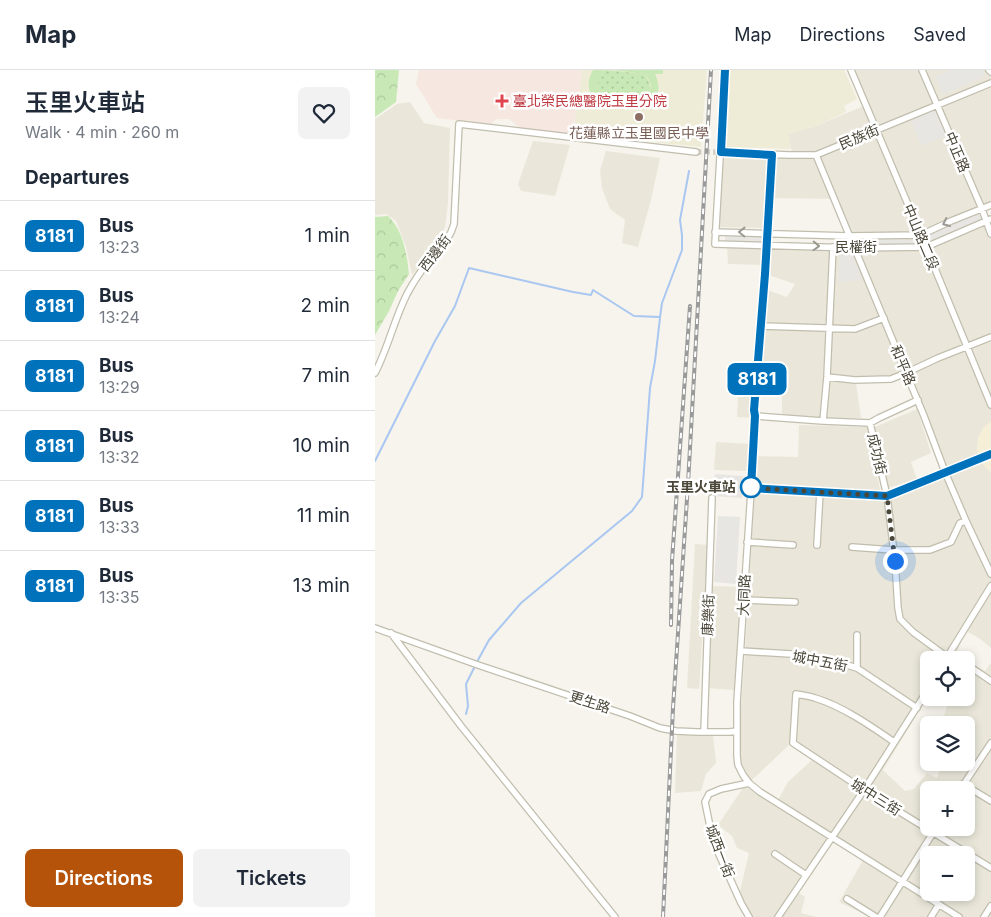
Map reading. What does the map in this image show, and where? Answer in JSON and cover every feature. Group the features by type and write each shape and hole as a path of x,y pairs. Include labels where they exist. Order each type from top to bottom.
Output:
{"street":[{"path":"715,232 725,70"},
{"name":"中山路二段","path":"851,70 991,405"},
{"name":"中正路","path":"922,70 982,209 989,220 991,234"},
{"name":"民族街","path":"721,152 816,155 991,83"},
{"name":"西邊街","path":"375,373 407,295 428,262 448,239 452,230 454,224 459,124 696,152"},
{"name":"大同路","path":"772,155 743,600 737,731 738,765 749,783 760,792 959,917"},
{"name":"和平路","path":"816,155 918,400 945,472 991,574"},
{"name":"民權街","path":"989,220 926,247 854,248 715,244 715,232 849,236 921,235 991,205"},
{"path":"823,422 833,247"},
{"path":"761,326 855,329 884,318"},
{"path":"827,377 855,380 891,379 937,358 991,337"},
{"path":"755,416 823,422 870,423 918,400"},
{"name":"成功街","path":"870,423 887,496 900,619 936,651"},
{"path":"751,488 887,496 991,454"},
{"path":"817,545 820,492"},
{"name":"康樂街","path":"704,732 712,498"},
{"path":"852,547 930,550 951,542 960,523 966,521"},
{"path":"747,542 793,545"},
{"path":"951,651 991,586"},
{"path":"743,600 795,602"},
{"name":"更生路","path":"375,628 660,728 676,731 737,731"},
{"path":"391,633 461,726 615,917"},
{"path":"857,635 857,668"},
{"name":"城中五街","path":"741,651 791,654 830,660 857,668 917,708"},
{"path":"975,670 991,681"},
{"name":"城中三街","path":"894,742 853,716 815,698 796,694 793,743 864,790 920,822"},
{"path":"778,917 920,703"},
{"path":"965,781 991,743"},
{"name":"城西一街","path":"749,783 721,789 709,794 705,802 713,841 749,917"},
{"path":"975,791 991,801"},
{"path":"880,917 931,836"},
{"name":"城中三街","path":"943,836 973,858 991,868"},
{"path":"775,854 806,875"},
{"path":"847,899 876,917"},
{"path":"931,917 939,904"},
{"path":"984,917 991,906"}],"shaded area":[{"name":"臺北榮民總醫院玉里分院","path":"419,70 582,70 573,134 520,128 509,119 496,119 491,124 437,118 416,84"},
{"name":"花蓮縣立玉里國民中學","path":"582,70 707,70 701,147 573,134"},
{"name":"花蓮縣立玉里國民中學","path":"729,70 844,70 857,99 844,106 846,112 816,126 788,134 791,149 725,147"},
{"path":"851,70 991,70 991,204 919,232 851,234 837,199 766,198 764,228 717,227 724,158 767,159 793,157 788,134 816,126 866,105"},
{"path":"951,70 981,70 985,73 981,78 945,94 942,93 936,76"},
{"path":"410,102 424,123 450,128 448,203 445,227 434,251 412,275 406,247 396,221 386,214 375,215 375,119 397,104"},
{"path":"933,109 938,111 947,135 921,146 910,118"},
{"path":"533,141 570,145 555,196 521,191 518,184"},
{"path":"606,151 660,158 638,247 622,243 625,220 610,209 602,188 600,170"},
{"path":"981,211 985,222 926,243 922,234"},
{"path":"991,222 991,648 979,638 966,631 957,651 920,651 920,706 922,706 883,770 905,791 914,789 920,782 920,836 975,836 975,781 920,781 927,773 937,778 939,771 975,771 975,716 944,716 947,706 975,706 975,665 985,671 991,663 991,917 870,917 839,902 866,855 831,833 792,889 805,897 801,913 817,917 753,917 739,895 749,853 737,848 732,836 718,825 749,779 739,756 739,734 756,490 825,496 885,495 948,473 908,373 856,383 861,418 782,417 782,396 760,395 767,290 787,297 795,284 769,275 769,265 728,264 727,247 851,251 925,246","holes":["789,745 812,760 788,782 778,800 762,791 751,781"]},
{"path":"725,233 764,235 763,243 725,242"},
{"path":"917,236 921,243 871,245 871,237"},
{"path":"852,252 862,280 838,282 840,253"},
{"path":"740,361 756,362 753,418 737,417"},
{"path":"917,409 931,453 911,462 917,479 888,488 875,427"},
{"path":"991,421 991,472 980,460 977,449 978,438 983,428"},
{"path":"799,425 868,427 880,490 754,483 755,456 798,457"},
{"path":"716,442 750,444 748,471 714,470"},
{"path":"715,474 743,476 742,498 713,496"},
{"path":"718,516 740,517 736,584 714,582"},
{"path":"695,544 708,545 699,689 687,688"},
{"path":"711,586 741,587 734,690 705,688"},
{"path":"677,734 713,736 716,763 706,774 701,791 675,793"}],"green space":[{"path":"375,70 399,70 396,102 375,117"},
{"path":"593,70 606,70 599,76 597,85 598,91 604,96 641,100 646,98 650,92 651,85 648,78 644,74 612,70 663,70 663,74 655,74 658,89 657,96 652,103 659,105 659,109 583,100 584,96 592,97 589,83"},
{"path":"606,70 644,74 650,85 648,96 639,100 603,95 598,91 597,85 599,76"},
{"path":"388,216 401,235 409,274 375,335 375,217"}],"waterway":[{"path":"375,461 435,341 455,306 469,268 573,292 591,295 593,290 634,316 660,317 662,303 682,250 680,220 689,171"},
{"path":"478,660 489,640 521,603 632,511 642,497 650,388 660,318"},
{"path":"466,714 468,706 466,684 474,668"}],"tunnel":[{"path":"696,152 721,152"}],"railway":[{"path":"663,917 673,708 688,484 711,70"},
{"path":"671,625 672,561 690,306"}],"bus line":[{"name":"8181","path":"725,70 721,152 772,155 768,233 754,410 754,453 751,488 887,496 991,454"}],"place":[{"name":"臺北榮民總醫院玉里分院","path":"502,101"},
{"name":"花蓮縣立玉里國民中學","path":"639,117"},
{"name":"玉里火車站","path":"751,487"}],"route":[{"path":"751,487 887,496 895,561"}]}
